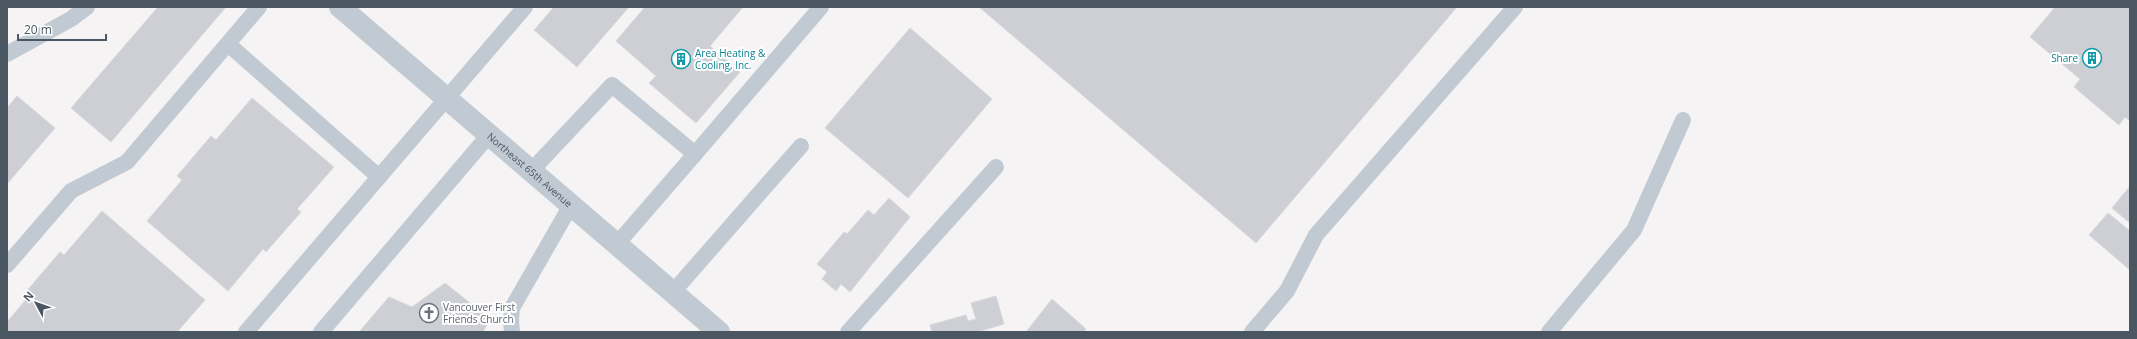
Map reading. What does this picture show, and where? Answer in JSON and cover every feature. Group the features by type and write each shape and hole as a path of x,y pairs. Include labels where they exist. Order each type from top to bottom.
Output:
{"street":[{"name":"Northeast 65th Avenue","path":"348,9 446,98 719,332"}],"lane":[{"path":"7,54 71,19 87,7"},
{"path":"7,265 71,191 127,162 259,7"},
{"path":"246,332 525,7"},
{"path":"617,244 821,7"},
{"path":"1252,332 1286,291 1316,235 1515,7"},
{"path":"228,44 379,176"},
{"path":"532,171 612,85 695,154"},
{"path":"1549,332 1634,230 1683,120"},
{"path":"321,332 489,135"},
{"path":"673,292 801,146"},
{"path":"848,332 996,167"},
{"path":"512,332 512,308 571,205"}],"building":[{"path":"158,7 226,7 111,142 71,108"},
{"path":"554,7 629,7 577,67 534,30"},
{"name":"Area Heating & Cooling, Inc.","path":"645,7 743,7 710,46 740,72 696,123 649,83 656,76 616,41"},
{"path":"979,7 1457,7 1256,243"},
{"name":"Share","path":"2055,7 2130,7 2130,121 2125,117 2119,125 2074,87 2080,79 2030,37"},
{"path":"910,28 992,99 908,198 825,128"},
{"path":"17,96 55,128 7,184 7,108"},
{"path":"252,98 334,167 297,209 301,212 266,252 263,249 228,291 147,221 182,180 177,176 211,136 216,140"},
{"path":"2130,186 2130,223 2112,208"},
{"path":"889,198 910,217 850,292 841,284 836,291 822,279 827,272 817,264 844,232 847,234 868,210 874,215"},
{"path":"102,211 205,300 177,332 7,332 7,322 29,296 25,293 60,252 64,255"},
{"path":"2108,213 2130,231 2130,270 2089,235"},
{"name":"Vancouver First Friends Church","path":"445,283 490,319 483,332 359,332 389,297 412,307"},
{"path":"996,296 1004,324 977,332 932,332 930,325 966,315 968,321 976,319 971,303"},
{"path":"1052,299 1086,329 1083,332 1026,332"}],"place":[{"name":"Share","path":"2092,58"},
{"name":"Area Heating & Cooling, Inc.","path":"681,59"},
{"name":"Vancouver First Friends Church","path":"429,313"}]}
